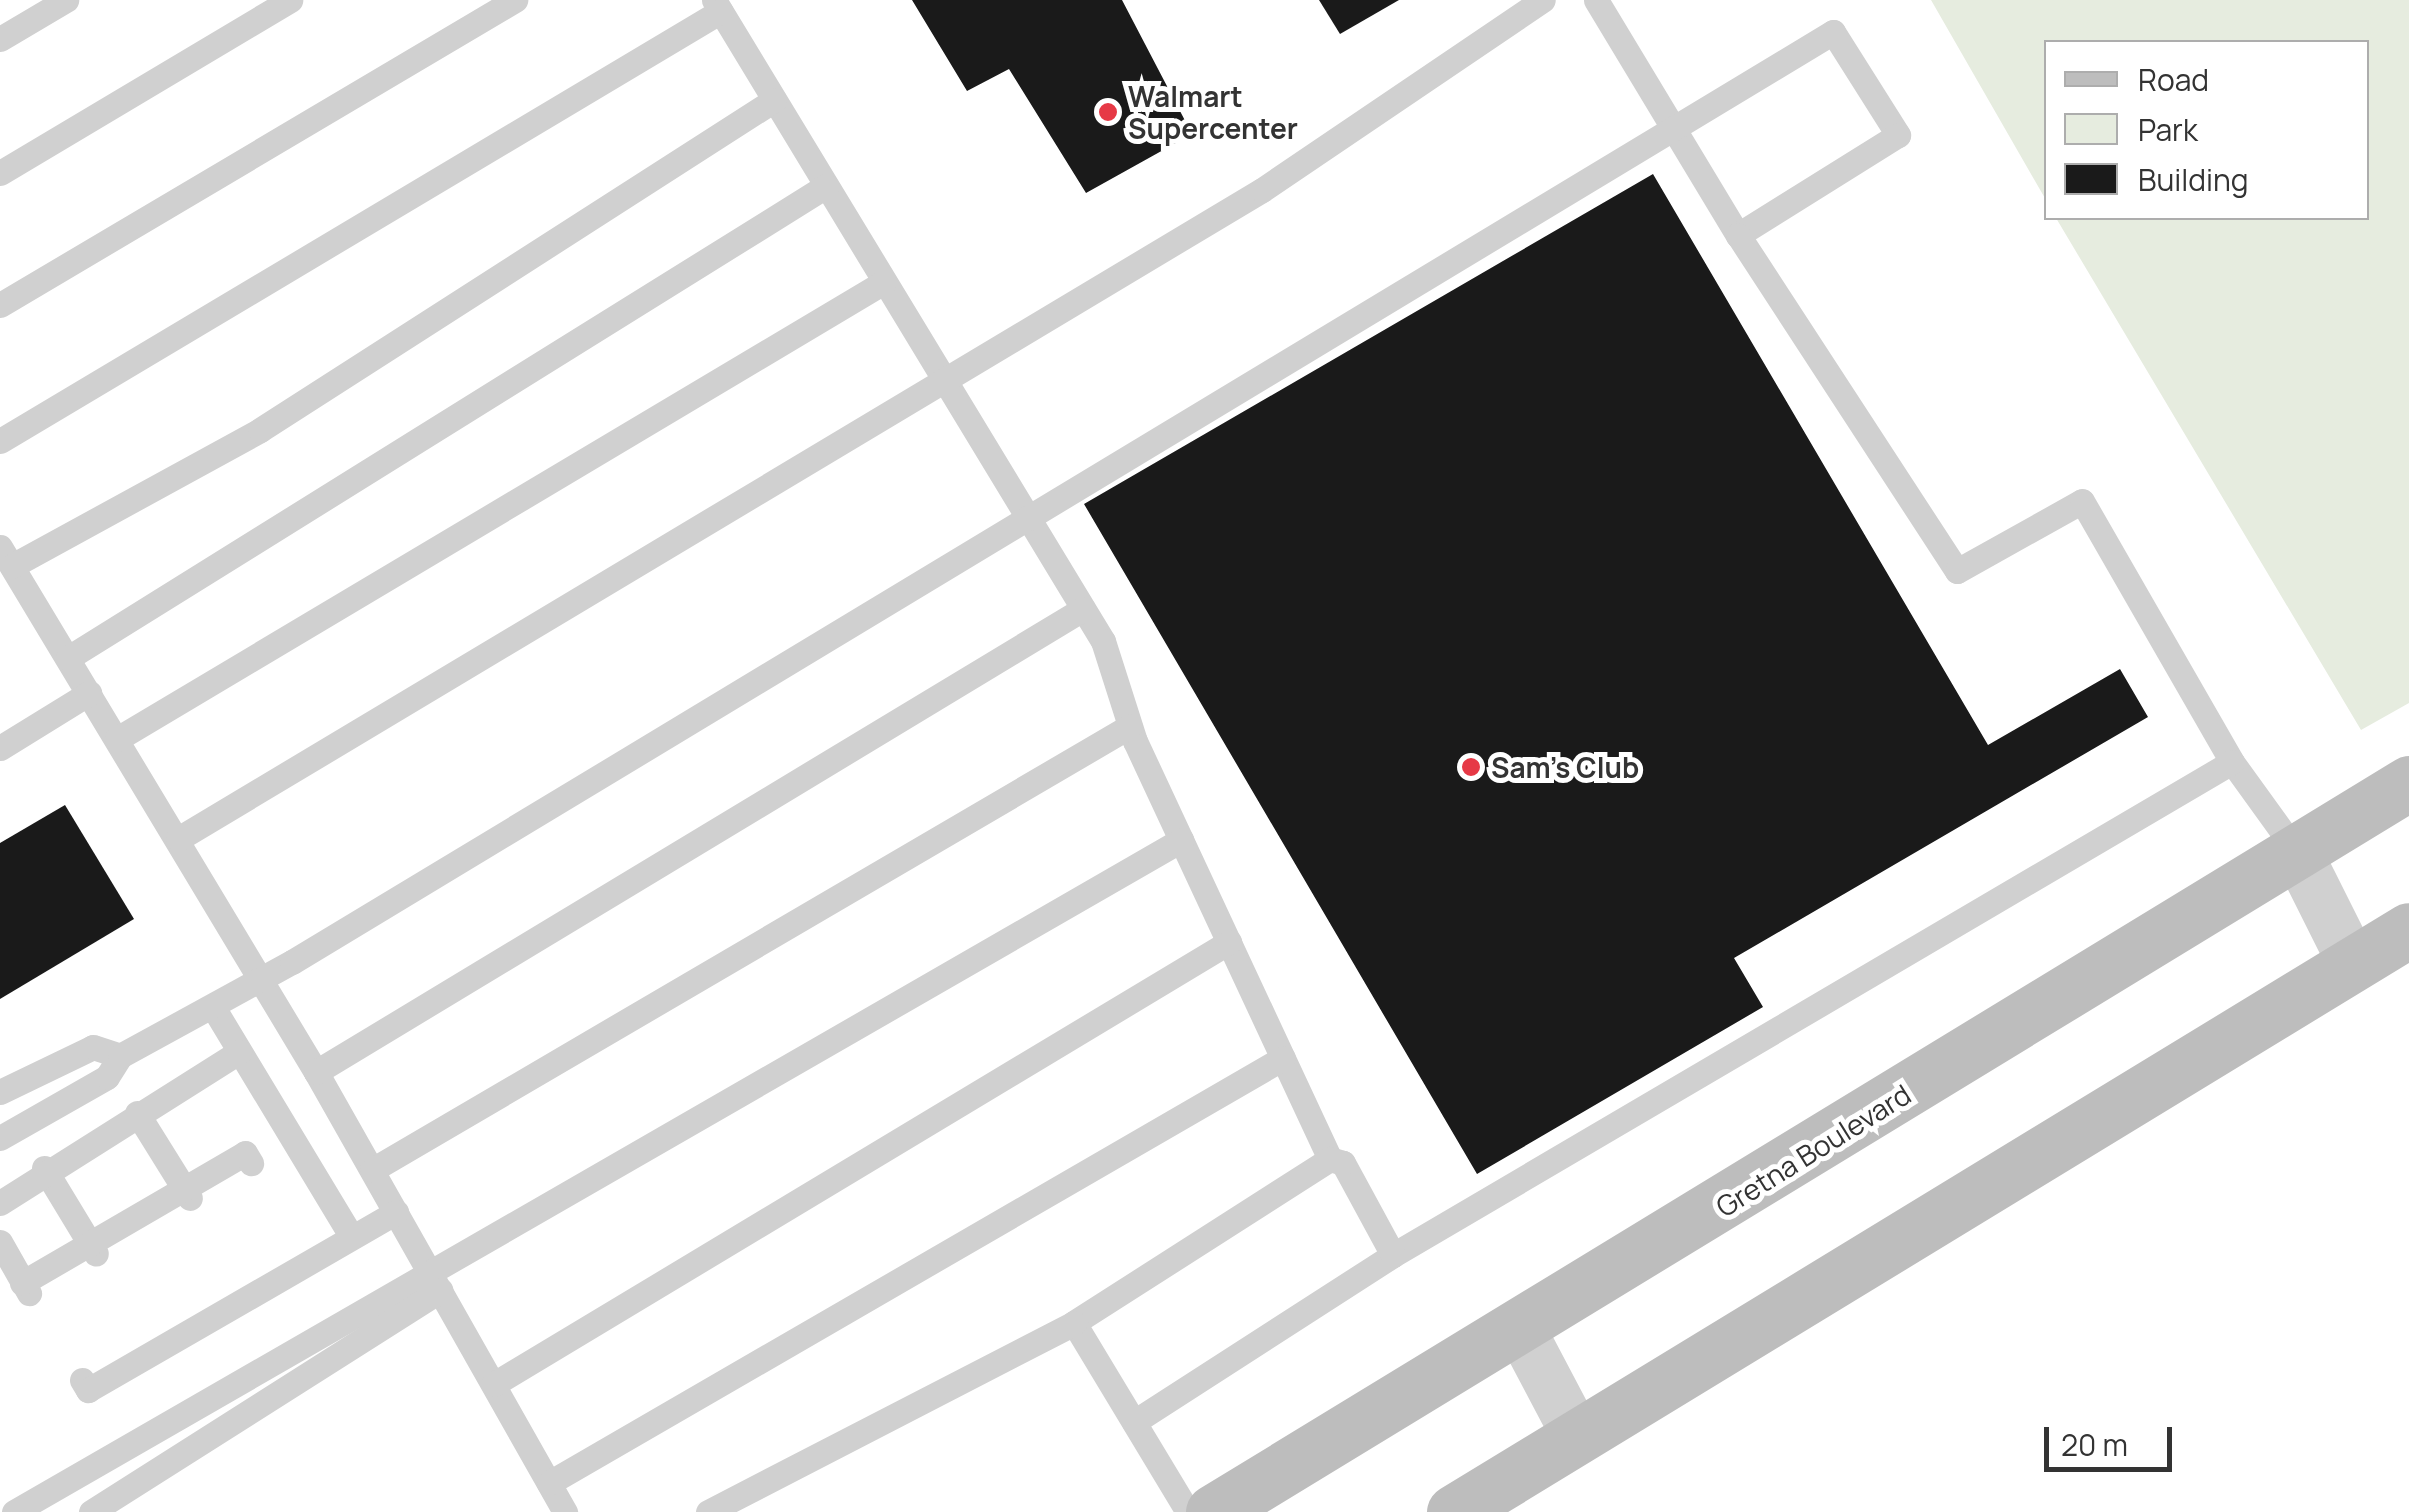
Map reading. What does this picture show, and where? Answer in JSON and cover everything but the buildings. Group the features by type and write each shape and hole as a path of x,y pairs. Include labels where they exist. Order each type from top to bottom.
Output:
{"street":[{"name":"Gretna Boulevard","path":"1213,1512 1521,1330 2409,783"},
{"path":"2297,852 2353,964"},
{"path":"1454,1512 2409,930"},
{"path":"1521,1330 1577,1436"}],"lane":[{"path":"0,40 66,0"},
{"path":"0,173 290,0"},
{"path":"0,305 516,0"},
{"path":"178,839 941,376 1262,190 1543,0"},
{"path":"1596,0 1668,132 1956,571 2082,502 2232,762 2297,852"},
{"path":"0,441 718,6 1083,609 1181,840 1330,1159 1343,1163 1393,1255"},
{"path":"0,1138 108,1077 120,1056 261,979 1833,32 1898,135 1738,236"},
{"path":"565,1512 316,1072 6,556 260,430 774,100"},
{"path":"68,658 826,186"},
{"path":"117,739 884,282"},
{"path":"316,1072 1083,609"},
{"path":"0,748 89,694"},
{"path":"372,1170 1130,726"},
{"path":"1134,1422 1393,1255 2232,762"},
{"path":"14,1512 435,1279 1181,840"},
{"path":"494,1384 1229,942"},
{"path":"214,1007 351,1236"},
{"path":"0,1092 93,1046 120,1056"},
{"path":"0,1204 44,1168 238,1052"},
{"path":"549,1483 1283,1058"},
{"path":"138,1113 186,1194"},
{"path":"0,1242 26,1288 248,1158"},
{"path":"708,1512 1074,1323 1330,1159"},
{"path":"44,1168 93,1249"},
{"path":"82,1380 88,1390 152,1346 306,1254 396,1212"},
{"path":"91,1512 435,1279"},
{"path":"1074,1323 1188,1512"}],"green space":[{"path":"1931,0 2409,0 2409,703 2361,730 2057,220 2369,220 2369,40 2044,40 2044,197"}],"place":[{"name":"Walmart Supercenter","path":"1108,112"},
{"name":"Sam's Club","path":"1471,767"}]}
